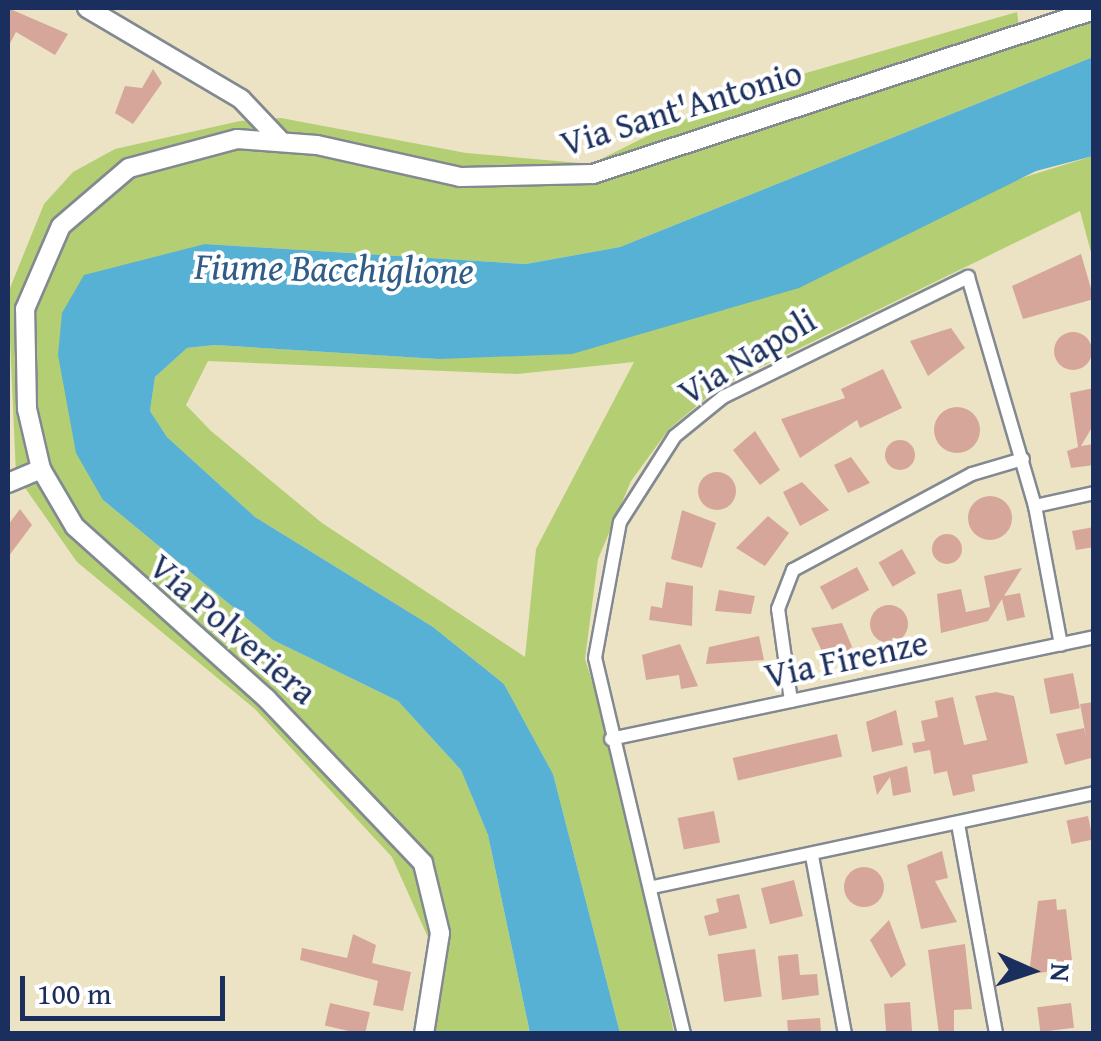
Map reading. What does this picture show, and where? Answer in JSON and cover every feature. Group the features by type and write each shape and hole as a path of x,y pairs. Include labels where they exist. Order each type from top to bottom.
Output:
{"street":[{"path":"87,8 242,99 279,139"},
{"name":"Via Sant'Antonio","path":"45,255 94,189 129,168 192,146 279,139 460,178 556,180 1094,10"},
{"name":"Via Polveriera","path":"45,255 25,309 22,354 40,468 75,527 280,711 423,864 440,933 424,1034"},
{"name":"Via Napoli","path":"684,1034 652,887 611,739 594,641 616,534 675,436 723,397 968,277 1035,506 1061,644"},
{"path":"791,701 778,610 793,570 954,482 1022,459"},
{"path":"8,483 40,468"},
{"path":"1035,506 1094,493"},
{"name":"Via Firenze","path":"611,739 1094,637"},
{"path":"652,887 1094,793"},
{"path":"958,824 996,1034"},
{"path":"812,856 845,1034"}],"green space":[{"path":"1093,11 1093,57 620,247 526,264 205,244 103,500 273,640 398,701 461,770 488,835 530,1033 418,1033 435,953 392,857 255,709 77,562 16,475 8,293 44,204 73,172 115,149 240,121 281,118 466,153 591,164 730,95 1017,12 1020,34"},
{"path":"1093,156 1093,260 1080,211 718,388 669,429 631,481 598,559 585,659 611,739 674,1033 620,1033 553,774 504,684 433,627 255,517 167,437 150,411 155,377 187,348 216,345 438,359","holes":["208,361 517,374 634,362 536,549 525,657 322,523 211,431 186,405"]}],"water":[{"name":"Fiume Bacchiglione","path":"1093,57 1093,156 1036,171 799,288 572,354 438,359 215,345 187,348 155,377 150,411 167,437 255,517 433,627 504,684 553,774 620,1033 530,1033 488,835 461,770 398,701 273,640 103,500 76,453 58,355 62,313 84,275 205,244 526,264 620,247"}],"building":[{"path":"8,8 68,34 55,55 16,32 8,47"},
{"path":"153,69 162,83 133,124 115,113 125,86 142,88"},
{"path":"1081,254 1094,299 1023,319 1012,286"},
{"path":"951,328 965,348 928,376 910,341"},
{"path":"1073,332 1086,338 1092,351 1086,364 1073,370 1060,364 1054,351 1060,338"},
{"path":"883,369 902,408 860,428 857,420 800,458 781,419 845,398 841,389"},
{"path":"1094,388 1094,424 1081,446 1094,444 1094,465 1071,468 1067,451 1078,447 1070,393"},
{"path":"957,407 974,413 980,430 974,447 957,453 940,447 934,430 940,413"},
{"path":"755,431 780,470 760,485 733,450"},
{"path":"900,440 911,444 915,455 911,466 900,470 889,466 885,455 889,444"},
{"path":"851,457 870,483 848,493 834,465"},
{"path":"717,472 730,478 736,491 730,504 717,510 704,504 698,491 704,478"},
{"path":"802,482 829,510 800,526 783,492"},
{"path":"990,496 1006,502 1012,518 1006,534 990,540 974,534 968,518 974,502"},
{"path":"20,509 32,525 8,557 8,525"},
{"path":"682,510 716,523 702,568 671,559"},
{"path":"768,516 789,533 765,566 736,548"},
{"path":"1094,527 1094,547 1076,550 1072,531"},
{"path":"947,534 958,538 962,549 958,560 947,564 936,560 932,549 936,538"},
{"path":"902,549 916,573 893,587 879,562"},
{"path":"857,567 869,590 832,610 820,587"},
{"path":"1022,568 1004,596 1020,593 1025,617 1007,621 1002,599 988,621 941,633 937,594 961,589 966,612 990,607 984,576"},
{"path":"666,582 693,586 692,626 649,620 651,606 662,608"},
{"path":"719,590 755,596 751,614 715,611"},
{"path":"889,605 902,611 908,624 902,637 889,643 876,637 870,624 876,611"},
{"path":"842,623 856,656 827,662 811,628"},
{"path":"759,636 764,660 706,664 709,647"},
{"path":"680,644 698,686 681,689 679,675 646,680 642,655"},
{"path":"1073,673 1080,708 1050,714 1044,679"},
{"path":"996,692 1014,696 1028,763 972,775 975,791 953,796 947,771 934,774 930,750 914,753 912,743 925,741 921,721 938,717 935,701 953,697 964,745 987,740 975,696"},
{"path":"1094,702 1091,758 1065,765 1056,734 1084,728 1086,736 1080,704"},
{"path":"896,710 903,745 872,752 866,722"},
{"path":"837,734 842,756 738,780 733,758"},
{"path":"907,766 911,792 893,796 890,777 877,795 873,776"},
{"path":"714,811 720,842 684,849 678,818"},
{"path":"1088,816 1093,839 1071,844 1066,821"},
{"path":"942,851 948,878 935,881 957,922 921,929 907,865"},
{"path":"864,867 878,873 884,887 878,901 864,907 850,901 844,887 850,873"},
{"path":"794,880 803,916 770,924 761,888"},
{"path":"739,894 747,928 709,936 704,916 719,912 716,899"},
{"path":"1056,899 1057,910 1066,909 1073,969 1029,974 1038,901"},
{"path":"889,920 906,965 891,978 870,940"},
{"path":"353,934 376,945 372,963 411,972 403,1011 373,1005 378,981 300,960 302,948 347,958"},
{"path":"965,944 972,1009 954,1010 954,1034 939,1034 928,950"},
{"path":"755,949 762,997 724,1002 717,954"},
{"path":"798,954 800,975 817,974 819,995 782,1000 778,956"},
{"path":"910,1002 912,1033 886,1034 884,1004"},
{"path":"330,1003 370,1012 365,1034 325,1025"},
{"path":"1071,1003 1074,1028 1040,1032 1037,1007"},
{"path":"820,1018 821,1034 788,1034 787,1020"}]}
